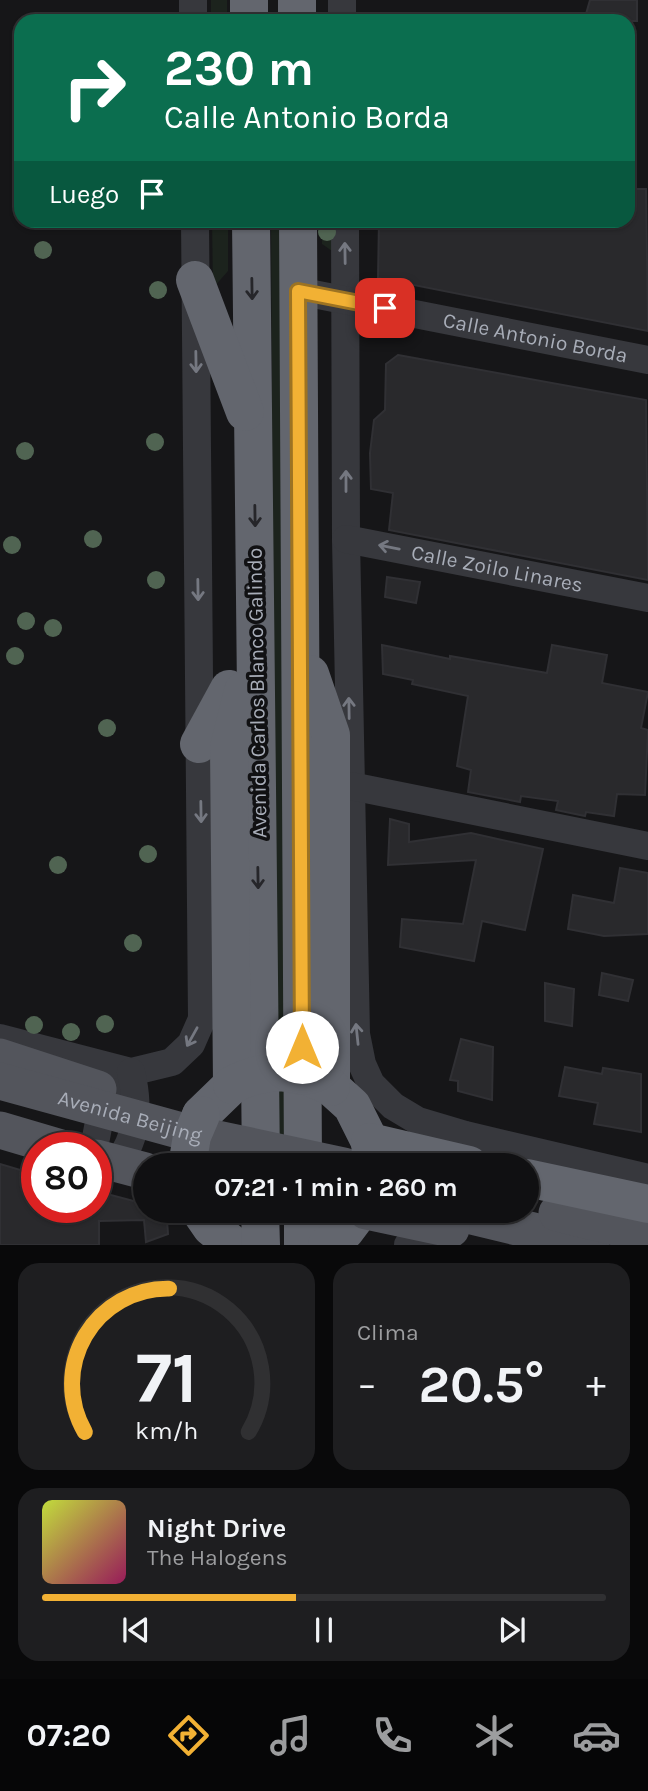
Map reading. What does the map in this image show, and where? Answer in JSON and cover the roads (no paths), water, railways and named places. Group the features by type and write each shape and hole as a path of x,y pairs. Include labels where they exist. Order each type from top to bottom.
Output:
{"highway":[{"name":"Avenida Carlos Blanco Galindo","path":"251,228 261,1153"},
{"name":"Avenida Carlos Blanco Galindo","path":"298,228 303,1153"},
{"path":"195,280 254,436"},
{"path":"200,744 256,638"},
{"path":"232,1085 229,747 256,638"},
{"path":"299,642 331,734 331,1087"},
{"path":"189,1153 192,1136 201,1115 232,1085 252,1076 287,1072 308,1076 331,1087 352,1106 361,1153"},
{"path":"539,1181 648,1204"},
{"path":"208,1223 230,1245 249,1223"},
{"path":"310,1223 322,1245 345,1231 351,1223"}],"main road":[{"path":"0,1057 98,1089 201,1115"},
{"name":"Avenida Beijing","path":"0,1081 189,1133 327,1153"},
{"name":"Avenida Beijing","path":"0,1106 179,1153"},
{"path":"0,1130 21,1136"},
{"path":"112,1162 133,1168"},
{"path":"539,1209 648,1234"},
{"path":"419,1223 514,1245"},
{"path":"441,1228 591,1245"}],"street":[{"path":"97,1132 100,1117 108,1101 131,1072 172,1062 191,1044 202,1019 195,228"},
{"path":"345,228 346,539 356,1034 362,1064 371,1084 393,1106 465,1153"},
{"name":"Calle Antonio Borda","path":"298,291 648,359"},
{"name":"Calle Zoilo Linares","path":"346,539 648,598"},
{"path":"351,786 648,846"},
{"name":"Avenida Beijing","path":"0,1038 131,1072"},
{"path":"112,1164 126,1151 135,1123 137,1096 131,1072"},
{"path":"448,1153 454,1144 465,1153"},
{"path":"0,1145 21,1151"},
{"path":"539,1164 648,1178"},
{"path":"112,1177 133,1184"},
{"path":"200,1223 230,1245"},
{"path":"408,1245 441,1228"}]}
